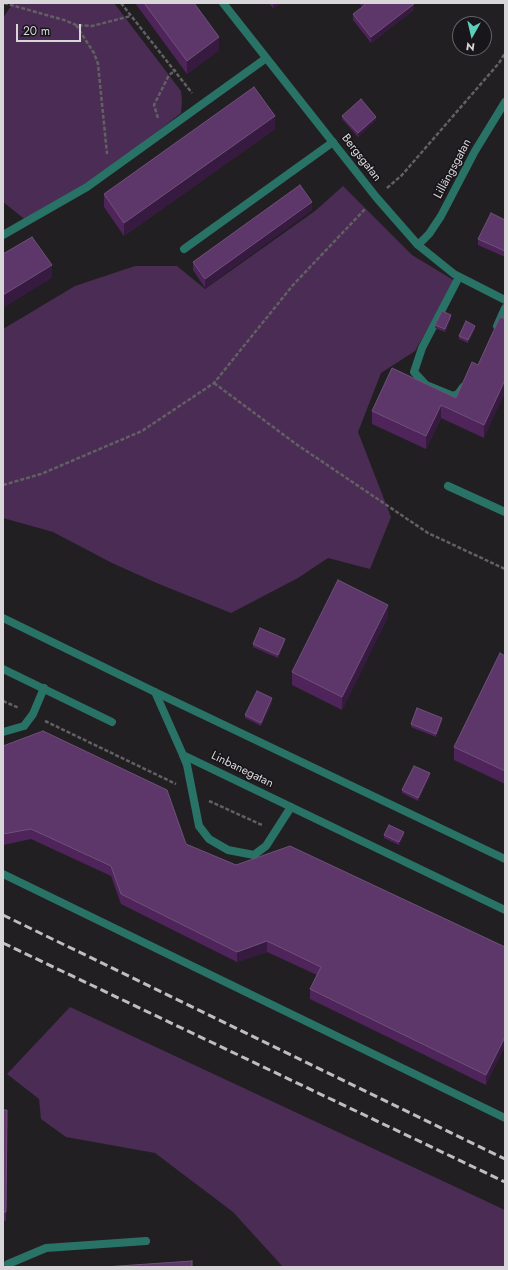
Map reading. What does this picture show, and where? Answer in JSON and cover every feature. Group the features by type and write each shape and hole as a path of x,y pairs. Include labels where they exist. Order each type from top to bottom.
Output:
{"street":[{"name":"Bergsgatan","path":"223,3 265,59 376,197 418,245 459,277 505,300"},
{"path":"3,236 87,187 265,59"},
{"name":"Lillängsgatan","path":"418,245 429,234 442,216 475,151 505,102"},
{"path":"184,249 333,142"},
{"path":"459,277 422,348 414,372 426,385 453,396 458,394 466,383"},
{"path":"494,332 505,308"},
{"path":"448,486 505,512"},
{"path":"3,618 505,859"},
{"path":"3,669 112,722"},
{"path":"3,732 24,726 33,714 44,688"},
{"path":"155,692 183,755 199,826 209,839 228,850 254,855 266,846 291,806"},
{"name":"Linbanegatan","path":"183,755 505,910"},
{"path":"3,874 505,1118"},
{"path":"6,1264 46,1248 146,1241"}],"path":[{"path":"4,3 64,20 76,25 92,26 131,16"},
{"path":"121,3 176,70 200,105"},
{"path":"76,25 94,53 98,64 108,171"},
{"path":"3,485 41,474 142,431 214,383 293,284 376,197 402,175 499,63 505,53"},
{"path":"164,133 154,105 169,75 176,70"},
{"path":"214,383 296,444 428,533 505,569"},
{"path":"3,701 33,714 193,794 276,831"}],"shaded area":[{"path":"13,3 114,3 181,91 182,101 181,113 87,187 27,221 3,202 3,18"},
{"path":"343,186 412,255 455,281 415,351 381,373 358,432 391,517 370,569 328,558 298,578 231,613 112,563 53,532 3,518 3,329 75,286 135,266 177,266 205,289 315,211"},
{"path":"70,1007 505,1210 505,1267 283,1267 233,1212 155,1153 66,1137 41,1119 39,1099 7,1074"}],"building":[{"path":"144,3 194,3 219,37 187,61"},
{"path":"364,3 414,4 371,37 353,14 365,5"},
{"path":"254,87 275,116 124,223 104,194"},
{"path":"361,99 376,117 358,133 342,116"},
{"path":"300,185 312,202 205,279 193,262"},
{"path":"491,213 505,220 505,251 478,239"},
{"path":"32,237 52,265 3,295 3,254"},
{"path":"442,311 451,315 445,329 435,325"},
{"path":"500,317 505,319 505,380 484,425 441,405 426,436 372,411 392,368 456,398 472,362 478,365"},
{"path":"466,321 475,326 468,340 459,336"},
{"path":"338,580 388,605 342,697 292,672"},
{"path":"260,628 285,639 278,655 253,644"},
{"path":"500,653 505,656 505,771 454,747"},
{"path":"257,691 272,698 261,723 245,715"},
{"path":"417,708 442,718 436,734 411,724"},
{"path":"43,731 167,790 186,844 236,865 290,846 505,947 505,1037 486,1075 310,989 321,967 267,941 237,952 121,894 111,866 31,829 3,834 3,746"},
{"path":"414,766 430,773 418,798 402,790"},
{"path":"389,825 404,832 399,842 384,835"},
{"path":"3,1110 7,1110 6,1212 3,1212"},
{"path":"192,1261 192,1267 104,1267"}],"railway":[{"path":"3,915 505,1159"},
{"path":"3,943 505,1182"}]}
